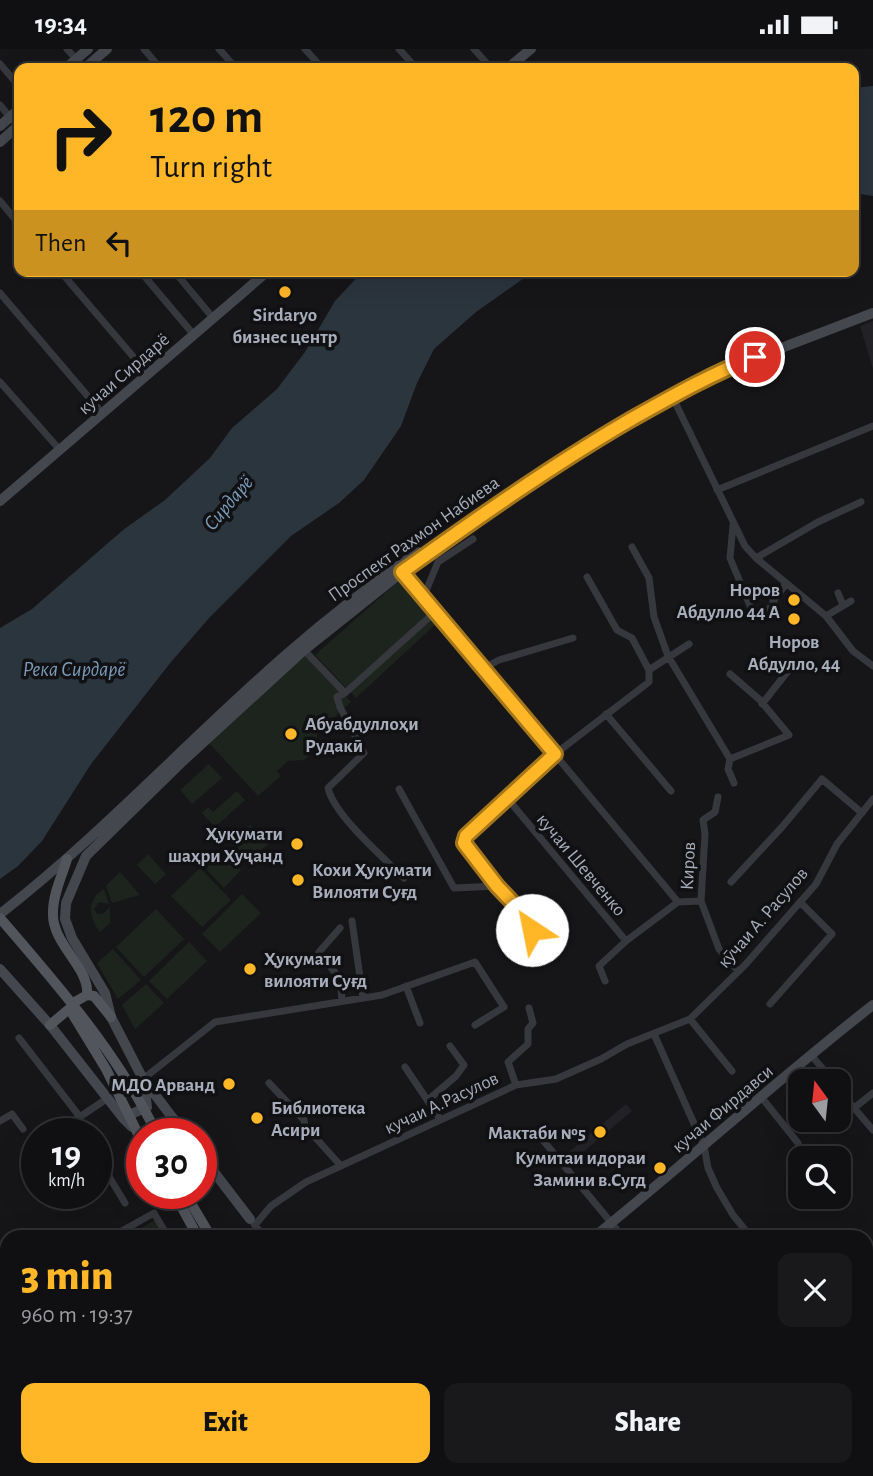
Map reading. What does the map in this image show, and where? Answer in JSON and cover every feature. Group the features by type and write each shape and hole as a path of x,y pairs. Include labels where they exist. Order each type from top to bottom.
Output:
{"main road":[{"path":"71,63 88,49"},
{"path":"91,63 107,49"},
{"path":"514,63 531,49"},
{"path":"0,126 14,113"},
{"path":"0,142 14,131"},
{"name":"кучаи Сирдарё","path":"1,499 214,319 257,277"},
{"name":"Проспект Рахмон Набиева","path":"0,916 67,859 288,653 399,569 528,478 673,390 731,362 873,307"},
{"name":"Проспект Рахмон Набиева","path":"143,1079 111,1017 105,993 72,939 65,919 66,903 86,856 183,761 304,650 399,569 543,474 673,396 734,366 873,313"},
{"path":"80,871 67,859 53,912 55,927 87,983 87,995"},
{"path":"0,916 5,931 71,1006 125,1076 149,1118"},
{"path":"0,969 50,1025 126,1121"},
{"path":"50,1025 87,995 96,997 111,1017"},
{"name":"кучаи Фирдавси","path":"602,1230 873,1005"},
{"path":"71,1006 130,1118"},
{"path":"143,1079 147,1104 145,1109"},
{"path":"143,1079 173,1118"},
{"path":"129,1115 145,1109"},
{"path":"217,1176 253,1222"},
{"path":"183,1209 194,1230"},
{"path":"195,1209 207,1230"}],"street":[{"path":"67,49 76,59"},
{"path":"144,49 156,63"},
{"path":"219,49 232,63"},
{"path":"306,49 317,63"},
{"path":"399,49 412,63"},
{"path":"474,49 487,63"},
{"path":"0,64 14,80"},
{"path":"0,105 14,121"},
{"path":"0,201 14,218"},
{"path":"65,277 149,374"},
{"path":"145,277 194,335"},
{"path":"179,277 214,319"},
{"path":"0,293 103,414"},
{"path":"0,381 60,450"},
{"path":"673,396 745,546 826,616 853,651 873,666"},
{"path":"717,490 873,426"},
{"path":"756,558 818,522 861,502"},
{"path":"733,524 730,558 751,608 759,611 776,607 773,601 786,584"},
{"path":"423,598 438,562 473,538"},
{"path":"632,547 649,578 654,617 668,656 730,759 728,769 734,783"},
{"path":"399,569 678,902"},
{"path":"532,926 464,843 466,836 555,754 649,682 649,670 632,638 617,630 587,577"},
{"path":"826,616 847,603 838,593"},
{"path":"404,878 357,830 329,794 328,787 364,754 337,697 345,693 435,612"},
{"path":"482,669 499,660 573,638"},
{"path":"649,670 689,644"},
{"path":"304,650 345,693"},
{"path":"762,704 788,671"},
{"path":"730,674 789,734 730,759"},
{"path":"606,714 671,791"},
{"path":"732,883 822,779 862,813"},
{"path":"399,789 454,888 497,886"},
{"name":"Киров","path":"701,901 705,834 703,820 715,812 718,797"},
{"name":"кучаи Шевченко","path":"507,798 626,941 599,967 605,981"},
{"name":"кӯчаи А. Расулов","path":"654,1034 690,1019 738,971 816,884 837,844 873,799"},
{"path":"626,941 678,902 701,901 719,949 738,971"},
{"path":"770,1004 832,934 800,902"},
{"path":"352,921 363,997"},
{"path":"340,928 319,952 340,979 342,1000"},
{"path":"143,1079 215,1021 382,995 475,962 503,1007 475,1025"},
{"path":"406,986 420,1023"},
{"path":"516,1085 508,1062 528,1044 528,1029 533,1023 529,1008"},
{"path":"690,1019 732,1071"},
{"path":"654,1034 704,1146 708,1168 717,1188 745,1230"},
{"name":"кучаи А.Расулов","path":"253,1222 289,1192 440,1119 516,1085 556,1079 627,1044 654,1034"},
{"path":"19,1038 80,1117 108,1098"},
{"path":"428,1100 456,1076 464,1065 450,1046"},
{"path":"811,1055 823,1069"},
{"path":"405,1067 440,1119"},
{"path":"270,1083 341,1166"},
{"path":"855,1108 873,1093"},
{"path":"762,1098 798,1143"},
{"path":"851,1103 873,1130"},
{"path":"0,1121 12,1114 21,1126"},
{"path":"537,1133 617,1230"},
{"path":"112,1181 125,1203"},
{"path":"124,1230 154,1213 164,1230"},
{"path":"253,1222 259,1230"}],"shaded area":[{"path":"873,321 873,369 860,326"},
{"path":"401,579 438,622 356,698 315,655"},
{"path":"305,653 351,702 317,734 316,749 304,760 288,761 277,771 281,776 258,796 209,743"},
{"path":"209,764 222,778 192,804 180,790"},
{"path":"237,791 245,800 215,827 202,813 208,807 213,812"},
{"path":"250,825 268,844 250,861 231,842"},
{"path":"223,850 241,870 224,888 205,868"},
{"path":"148,854 166,874 155,884 137,865"},
{"path":"200,868 231,900 202,927 171,896"},
{"path":"120,872 140,895 112,903 106,886"},
{"path":"104,889 109,904 99,902 94,909 97,914 103,914 110,907 110,923 100,932 93,921 91,909 94,898"},
{"path":"242,894 261,913 220,952 202,934"},
{"path":"156,909 184,939 144,977 116,947"},
{"path":"189,942 207,961 167,999 149,981"},
{"path":"113,949 141,980 118,999 97,963"},
{"path":"146,984 164,1003 135,1029 122,1005"},
{"name":"Мактаби №5","path":"626,1104 632,1111 575,1159 569,1152"},
{"path":"155,1220 161,1230 138,1230"}],"water":[{"path":"873,86 873,196 859,194 859,87"},
{"name":"Река Сирдарё","path":"357,277 526,277 476,312 434,349 417,383 401,426 364,480 339,503 291,536 210,617 91,764 42,841 18,866 0,879 0,628 32,609 123,530 165,500 210,458 232,428 277,389 305,352 335,301"}],"place":[{"name":"Sirdaryo бизнес центр","path":"285,292"},
{"name":"Норов Абдулло 44 А","path":"794,600"},
{"name":"Норов Абдулло, 44","path":"794,619"},
{"name":"Абуабдуллоҳи Рудакӣ","path":"291,734"},
{"name":"Ҳукумати шаҳри Хуҷанд","path":"297,844"},
{"name":"Кохи Ҳукумати Вилояти Суғд","path":"298,880"},
{"name":"Ҳукумати вилояти Суғд","path":"250,969"},
{"name":"МДО Арванд","path":"229,1084"},
{"name":"Библиотека Асири","path":"257,1118"},
{"name":"Мактаби №5","path":"600,1132"},
{"name":"Кумитаи идораи Замини в.Сугд","path":"660,1168"}],"route":[{"path":"532,930 531,922 497,886 464,843 466,836 555,754 402,572 543,474 607,434 699,382 755,357"}],"water label":[{"name":"Сирдарё","path":"228,503"}]}
